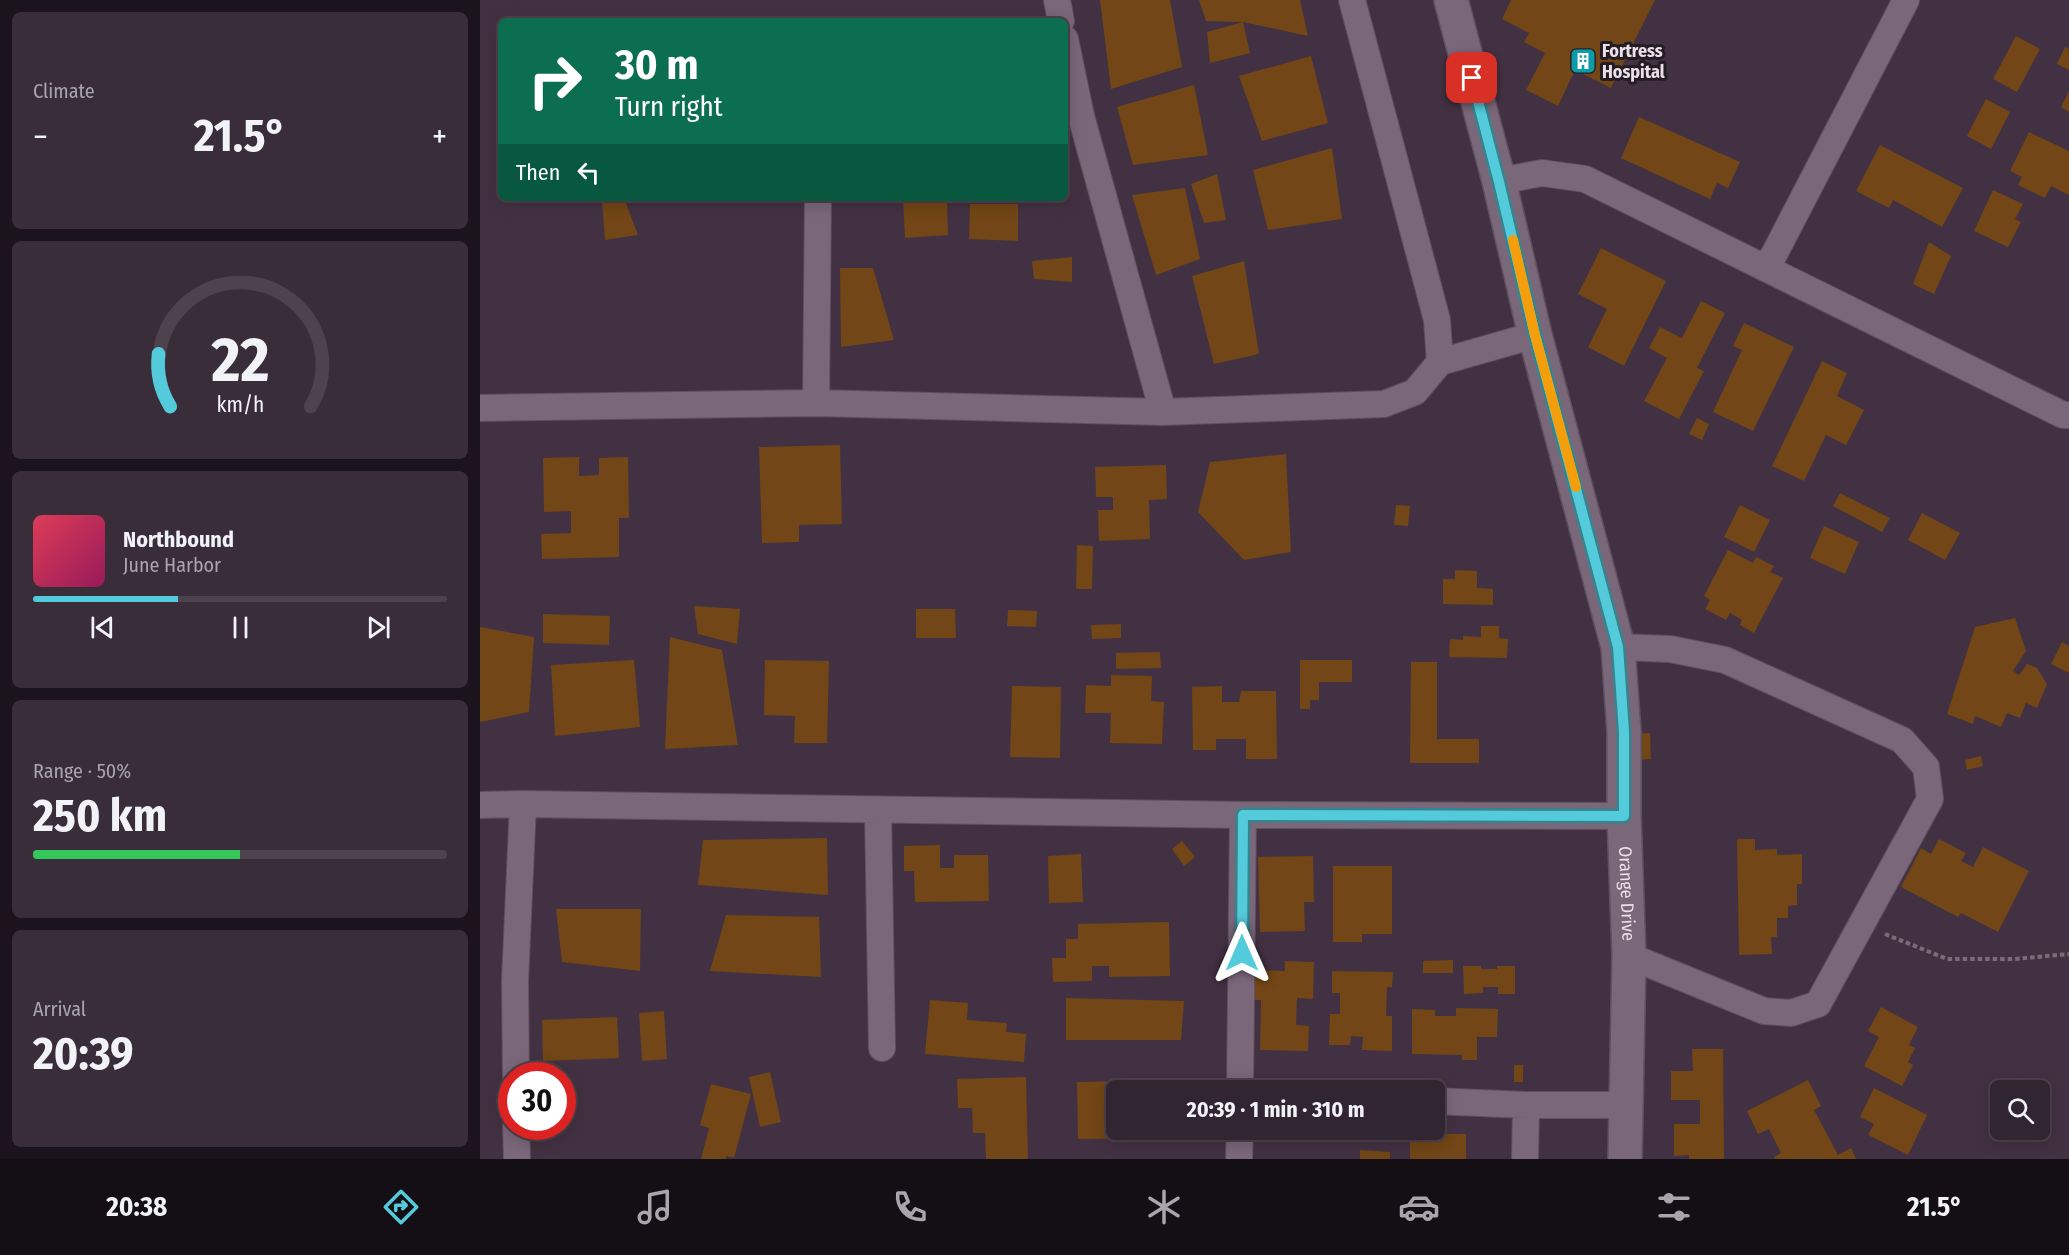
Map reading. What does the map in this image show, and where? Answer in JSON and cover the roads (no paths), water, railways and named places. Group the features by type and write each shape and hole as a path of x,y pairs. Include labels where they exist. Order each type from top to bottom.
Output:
{"street":[{"path":"1057,0 1060,18"},
{"path":"1352,0 1437,320 1440,362"},
{"name":"Orange Drive","path":"1451,0 1499,182 1535,335 1618,647 1624,732 1624,816 1629,956 1625,1159"},
{"path":"1767,268 1906,0"},
{"path":"1068,68 1073,116 1163,412"},
{"path":"1499,182 1542,173 1585,179 2063,415 2069,415"},
{"path":"816,403 818,201"},
{"path":"480,408 816,403 1163,412 1384,404 1415,393 1440,362 1535,335"},
{"path":"1618,647 1671,649 1725,660 1902,740 1926,767 1930,799 1818,1004 1791,1013 1764,1011 1629,956"},
{"path":"516,1062 515,981 523,804"},
{"path":"480,805 1243,815 1624,816"},
{"path":"878,811 882,1048"},
{"path":"1240,1080 1243,815"},
{"path":"1445,1101 1625,1106"},
{"path":"1525,1159 1526,1105"},
{"path":"516,1140 517,1159"},
{"path":"1239,1159 1240,1140"}],"place":[{"name":"Fortress Hospital","path":"1583,61"}]}
